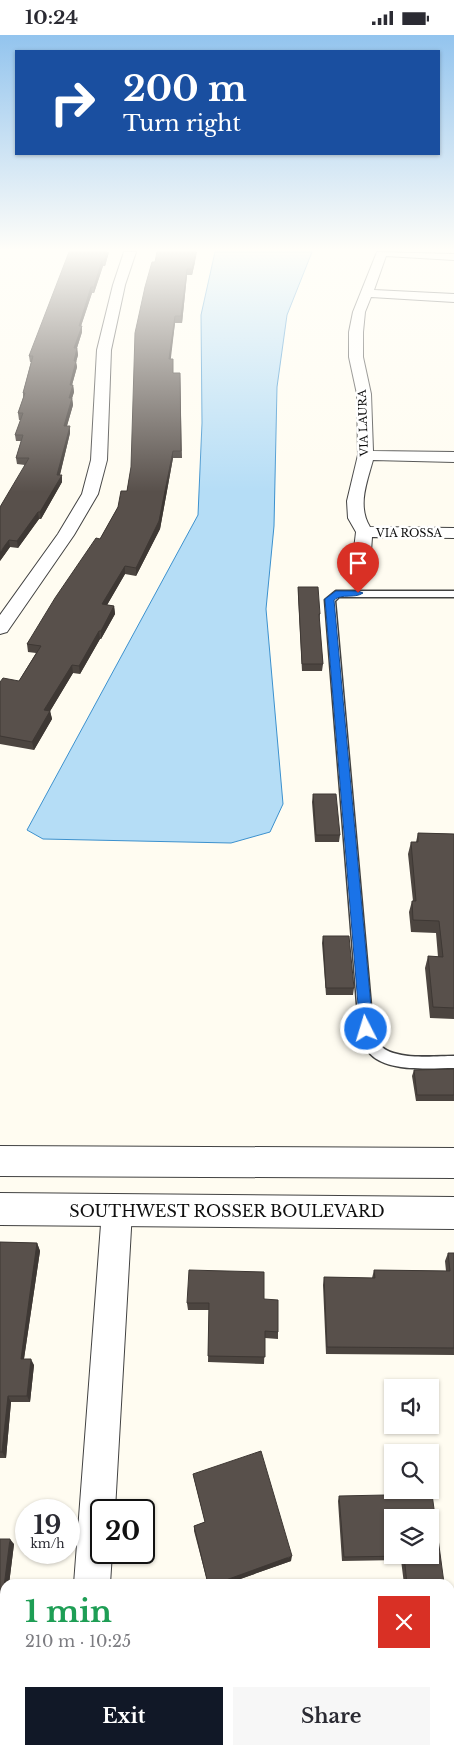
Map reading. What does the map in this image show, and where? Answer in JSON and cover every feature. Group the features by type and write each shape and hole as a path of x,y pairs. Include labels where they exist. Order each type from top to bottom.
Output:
{"street":[{"path":"0,629 66,535 90,494 99,461 104,350 108,332"},
{"name":"VIA LAURA","path":"358,332 356,357 364,394 366,455 355,501 356,518 364,532 360,565"},
{"path":"366,455 454,457"},
{"name":"VIA ROSSA","path":"364,532 454,533"},
{"path":"0,1161 454,1163"},
{"name":"SOUTHWEST ROSSER BOULEVARD","path":"0,1209 454,1213"},
{"path":"92,1579 117,1211"}],"lane":[{"path":"454,594 336,594 330,599 366,1029 374,1048 386,1056 411,1062 454,1062"}],"water":[{"path":"201,332 285,332 277,387 274,526 266,609 283,804 270,832 231,843 43,839 27,830 198,515 202,423"}],"building":[{"path":"38,332 80,332 74,348 77,348 74,361 76,361 70,385 73,385 69,398 72,398 64,426 70,426 57,475 62,475 40,512 38,512 17,541 9,540 0,552 0,507 29,458 16,458 23,435 15,435 23,413 18,413 25,393 23,393 33,356 29,356"},
{"path":"173,332 169,359 173,359 173,373 180,373 181,451 173,451 159,521 136,568 125,566 102,604 114,606 79,666 72,665 44,710 50,711 32,742 0,736 0,682 3,678 19,681 41,646 27,644 55,598 96,538 100,539 118,507 121,491 127,491 131,467 135,333"},
{"path":"298,587 318,587 323,664 302,664"},
{"path":"313,794 336,794 340,835 316,835"},
{"path":"418,833 454,834 454,1008 433,1007 428,956 443,957 439,921 413,920 412,901 416,901 411,842 418,842"},
{"path":"323,936 349,936 354,988 326,988"},
{"path":"454,1069 454,1095 417,1095 414,1070"},
{"path":"0,1242 37,1243 21,1359 31,1359 27,1396 8,1396 2,1452 0,1452"},
{"path":"448,1253 454,1253 454,1348 327,1347 324,1277 375,1278 374,1270 450,1271"},
{"path":"189,1270 264,1272 264,1299 278,1300 278,1332 265,1331 265,1357 208,1356 209,1303 187,1303"},
{"path":"261,1451 292,1556 229,1579 207,1579 194,1526 205,1522 193,1474"},
{"path":"384,1495 384,1499 433,1499 434,1509 384,1509 384,1556 344,1557 339,1496"},
{"path":"0,1539 10,1539 5,1579 0,1579"},
{"path":"439,1546 443,1579 406,1579 405,1564 439,1564"}],"route":[{"path":"358,593 336,594 330,599 366,1029"}]}
